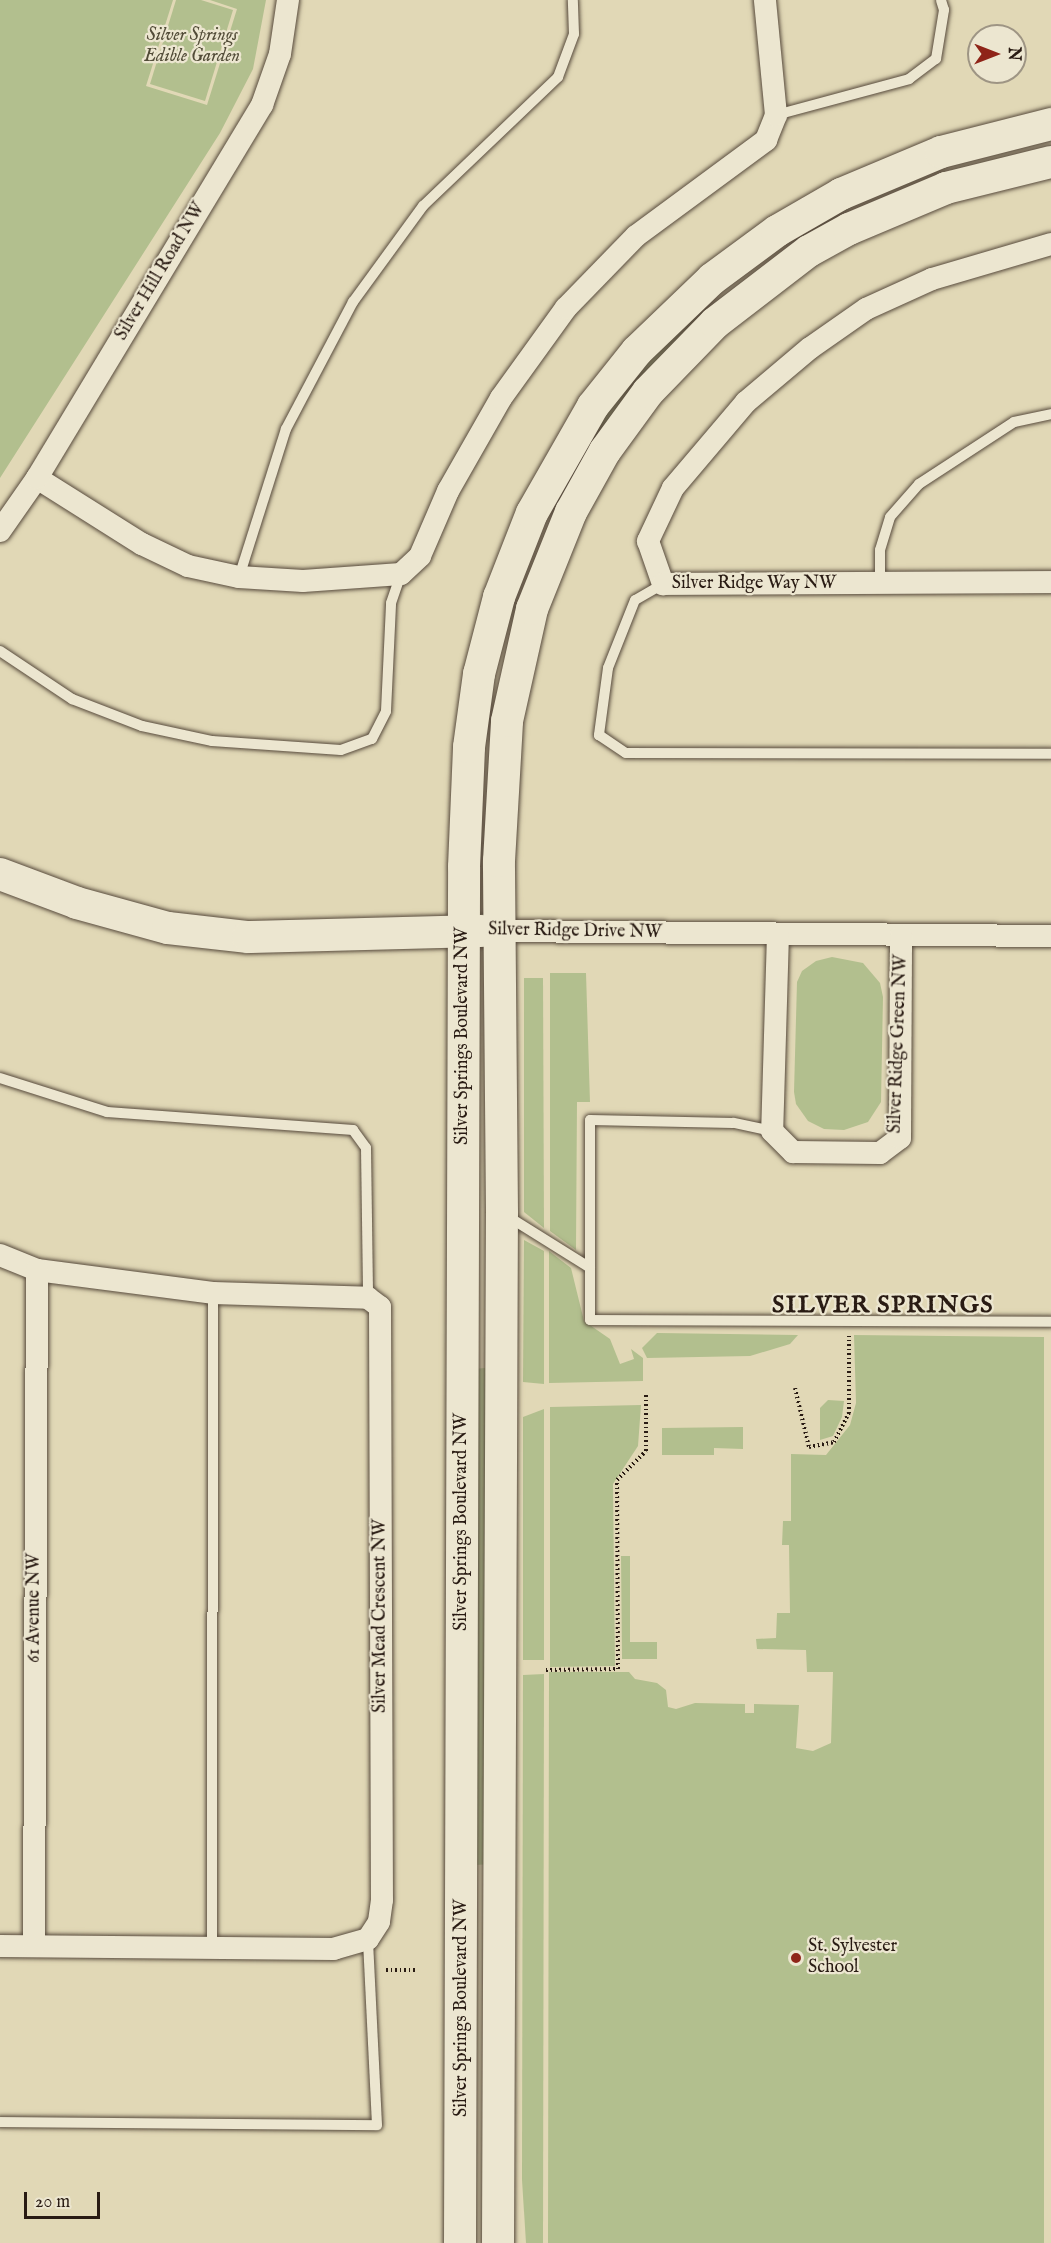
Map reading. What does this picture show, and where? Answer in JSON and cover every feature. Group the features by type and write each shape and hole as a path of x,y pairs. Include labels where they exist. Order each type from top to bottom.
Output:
{"street":[{"name":"Silver Hill Road NW","path":"0,531 37,478 262,105 280,54 288,0"},
{"path":"37,478 142,544 188,566 239,578 303,581 401,574 420,556 448,491 501,398 566,308 636,236 766,140 776,115 765,0"},
{"name":"Silver Springs Boulevard NW","path":"460,2243 463,931 469,747 479,674 499,597 532,513 593,406 637,351 682,305 777,231 841,194 941,152 1051,124"},
{"name":"Silver Springs Boulevard NW","path":"498,2243 502,1213 501,784 517,669 532,609 551,558 605,451 648,392 715,323 809,251 902,204 946,188 1051,162"},
{"name":"Silver Ridge Way NW","path":"1051,244 932,279 866,309 810,348 746,402 673,488 648,541 663,584 1051,582"},
{"name":"Silver Ridge Drive NW","path":"0,874 77,903 168,928 248,937 463,931 1051,936"},
{"path":"772,1131 778,934"},
{"name":"Silver Ridge Green NW","path":"772,1131 794,1152 880,1154 900,1138 901,936"},
{"path":"0,1255 37,1270 213,1293 368,1298"},
{"name":"61 Avenue NW","path":"34,1946 37,1270"},
{"name":"Silver Mead Crescent NW","path":"368,1298 380,1307 382,1865 379,1922 368,1939"},
{"path":"0,1946 334,1949 368,1939"}],"lane":[{"path":"239,578 286,429 353,302 423,206 558,77 574,34 573,0"},
{"path":"776,115 909,79 936,59 944,10 941,0"},
{"path":"880,583 880,550 890,517 919,484 1014,422 1051,414"},
{"path":"0,651 72,699 142,726 212,741 341,750 372,739 386,711 391,603 401,574"},
{"path":"663,584 634,600 608,668 598,735 626,753 1051,754"},
{"path":"0,1078 107,1112 353,1130 366,1148 368,1298"},
{"path":"772,1131 733,1123 591,1120 590,1320 1051,1322"},
{"path":"502,1213 589,1267"},
{"path":"212,1947 213,1293"},
{"path":"0,2122 377,2126 368,1939"}],"path":[{"path":"795,1388 809,1448 834,1442 849,1413 851,1393 846,1321"},
{"path":"546,1670 618,1669 617,1479 646,1451 646,1393"},
{"path":"370,1970 415,1970"}],"green space":[{"path":"0,0 173,0 146,86 207,105 237,9 210,0 266,0 253,69 220,133 0,478"},
{"name":"Silver Springs Edible Garden","path":"176,0 201,0 233,10 205,101 150,84"},
{"path":"699,302 708,310 574,488 561,482 596,417"},
{"path":"832,957 863,963 880,983 883,997 881,1102 868,1122 844,1130 824,1129 808,1121 796,1104 794,1092 797,982 802,971 816,961"},
{"path":"550,973 586,973 590,1102 577,1102 576,1250 550,1231"},
{"path":"524,978 543,978 544,1228 524,1212"},
{"path":"524,1240 544,1251 544,1384 523,1382"},
{"path":"549,1251 571,1268 584,1321 610,1339 620,1364 634,1359 631,1349 643,1358 643,1381 549,1383"},
{"path":"657,1333 798,1335 790,1344 750,1356 647,1358 642,1348"},
{"name":"St. Sylvester School","path":"854,1335 1044,1337 1044,2243 548,2243 549,1672 629,1672 635,1679 657,1683 666,1690 668,1707 676,1709 695,1703 745,1704 745,1713 754,1713 754,1704 799,1705 796,1748 813,1751 831,1743 833,1672 807,1672 806,1650 757,1649 756,1639 776,1638 777,1613 790,1613 789,1545 782,1545 783,1521 791,1521 791,1454 826,1455 850,1425 856,1403"},
{"path":"485,1368 490,1424 490,1864 476,1865 473,1369"},
{"path":"828,1400 844,1401 842,1417 833,1436 820,1440 820,1408"},
{"path":"641,1405 638,1446 613,1484 615,1666 550,1667 550,1407"},
{"path":"544,1409 544,1660 523,1660 523,1417"},
{"path":"743,1427 743,1449 714,1448 714,1455 662,1455 662,1428"},
{"path":"621,1556 630,1556 630,1642 657,1642 657,1659 622,1659"},
{"path":"544,1674 543,2243 526,2243 522,2180 523,1675"}],"place":[{"name":"St. Sylvester School","path":"796,1958"}],"district":[{"name":"SILVER SPRINGS","path":"883,1306"}]}
